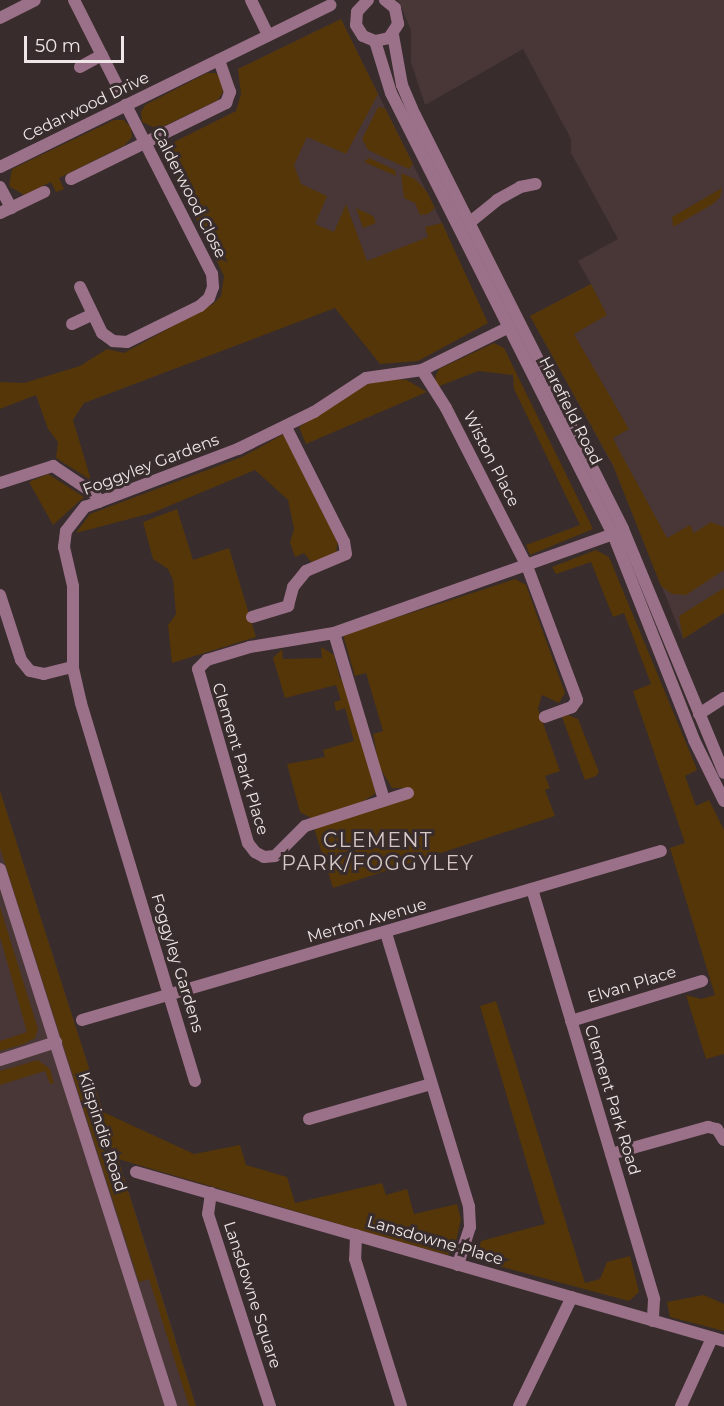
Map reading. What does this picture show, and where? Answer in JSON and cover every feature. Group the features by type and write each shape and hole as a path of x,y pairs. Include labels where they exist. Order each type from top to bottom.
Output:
{"street":[{"path":"0,18 35,0"},
{"path":"74,0 118,87"},
{"path":"251,0 268,35"},
{"name":"Harefield Road","path":"348,0 357,12 359,31 375,41 391,93 614,534 694,740 724,801"},
{"path":"357,12 368,0"},
{"name":"Harefield Road","path":"386,0 398,13 393,35 402,85 623,529 724,773"},
{"name":"Cedarwood Drive","path":"0,167 330,5"},
{"path":"375,41 393,35"},
{"path":"80,67 102,56"},
{"path":"71,179 226,103 230,92 219,60"},
{"name":"Calderwood Close","path":"80,287 102,333 113,341 127,342 200,306 209,298 213,287 212,274 126,105"},
{"path":"469,223 505,195 536,184"},
{"path":"0,187 5,211 44,192"},
{"path":"72,324 93,314"},
{"name":"Foggyley Gardens","path":"195,1081 73,667 73,586 64,547 66,531 85,507 238,449 286,427 366,378 422,370 509,327"},
{"name":"Wiston Place","path":"422,370 446,408 527,566"},
{"path":"252,617 288,606 293,587 306,571 346,554 344,542 286,427"},
{"path":"0,483 53,466 95,494 99,502"},
{"name":"Clement Park Place","path":"408,793 305,826 297,831 284,849 264,857 248,843 197,675 207,660 280,640 334,633 614,534"},
{"path":"527,566 577,700 572,707 545,717"},
{"path":"0,595 21,660 30,671 44,674 73,667"},
{"path":"334,633 384,800"},
{"path":"699,714 724,698"},
{"name":"Merton Avenue","path":"82,1020 662,851"},
{"name":"Kilspindie Road","path":"0,869 171,1406"},
{"name":"Clement Park Road","path":"532,889 654,1299 653,1321"},
{"path":"386,933 469,1207 470,1227 458,1265"},
{"name":"Elvan Place","path":"572,1021 702,981"},
{"path":"0,1060 56,1042"},
{"path":"309,1119 431,1084"},
{"path":"611,1154 708,1127 717,1129 724,1140"},
{"name":"Lansdowne Place","path":"136,1173 718,1339"},
{"name":"Lansdowne Square","path":"211,1193 208,1214 270,1406"},
{"path":"356,1235 355,1259 401,1406"},
{"path":"519,1406 572,1297"},
{"path":"681,1406 718,1339"}],"shaded area":[{"path":"398,0 724,0 724,613 683,639 613,466 530,316 591,284 578,261 618,239 571,153 571,139 523,49 425,105 411,62 411,30"},
{"path":"341,19 448,235 339,278 238,69"},
{"path":"341,19 378,94 346,154 307,137 294,165 301,184 327,196 315,224 334,232 346,204 367,261 428,237 425,227 442,223 488,323 418,361 380,364 335,308 84,403 73,420 91,480 56,458 58,442 48,429 36,395 0,409 0,382 24,383 80,366 107,349 124,353 213,304 221,296 224,276 162,148 236,111 241,94 238,69"},
{"path":"207,73 216,73 222,81 223,92 218,100 158,129 142,122 141,112 145,105"},
{"path":"378,107 385,108 413,164 409,169 368,150 362,139"},
{"path":"114,120 124,120 131,128 132,137 125,145 59,178 64,189 56,192 51,182 24,195 9,186 12,169"},
{"path":"369,158 395,170 396,176 364,162"},
{"path":"401,173 415,179 427,192 435,208 428,214 420,215 415,203 404,198"},
{"path":"722,188 720,197 713,204 673,227 672,217"},
{"path":"356,208 373,216 376,223 363,228"},
{"path":"591,284 607,315 574,334 629,429 613,438 667,538 690,525 694,533 711,522 724,527 724,570 686,595 672,594 661,586 613,465 530,316"},
{"path":"494,343 504,348 593,529 530,555 526,545 580,525 514,389 513,375 478,371 437,387 435,377 439,369"},
{"path":"383,378 407,380 427,392 306,444 299,427 369,383"},
{"path":"284,434 338,540 336,553 324,560 311,562 304,553 295,557 290,542 294,529 288,500 255,470 152,513 76,533 90,514 242,457"},
{"path":"48,474 84,497 53,525 29,482"},
{"path":"177,509 193,560 229,548 256,637 172,663 168,625 176,614 173,580 168,569 153,559 143,522"},
{"path":"596,550 609,557 696,767 697,770 685,776 696,806 709,800 724,830 724,1054 706,1059 686,995 701,999 715,995 670,848 685,843 633,691 651,684 624,613 613,617 591,562 556,574 552,567"},
{"path":"515,579 526,585 565,693 559,703 542,695 538,709 560,771 545,776 550,788 545,790 555,816 333,888 314,828 406,788 392,788 379,766 373,734 383,731 366,673 355,676 343,635"},
{"path":"724,588 724,613 683,639 679,616"},
{"path":"321,647 334,655 340,679 344,678 376,793 354,807 313,819 300,812 287,764 325,757 323,750 354,741 345,708 336,711 334,702 341,700 336,685 285,698 273,658 282,649 283,659 322,658"},
{"path":"568,715 578,719 599,772 596,776 585,780 562,717"},
{"path":"0,791 156,1277 196,1406 0,1406"},
{"path":"0,791 103,1112 194,1154 240,1145 246,1165 287,1177 295,1203 382,1183 386,1195 407,1189 414,1214 457,1204 461,1219 454,1250 448,1255 118,1159 196,1406 189,1406 149,1279 139,1282 0,848"},
{"path":"0,907 38,1029 35,1038 0,1051 0,1041 27,1032 0,937"},
{"path":"496,1001 585,1283 600,1279 607,1262 630,1256 639,1292 629,1301 476,1260 481,1241 545,1224 480,1006"},
{"path":"38,1060 50,1069 54,1083 50,1084 45,1071 0,1085 0,1071"},
{"path":"704,1295 724,1304 724,1331 670,1317 667,1302"}],"district":[{"name":"CLEMENT PARK/FOGGYLEY","path":"378,852"}]}
